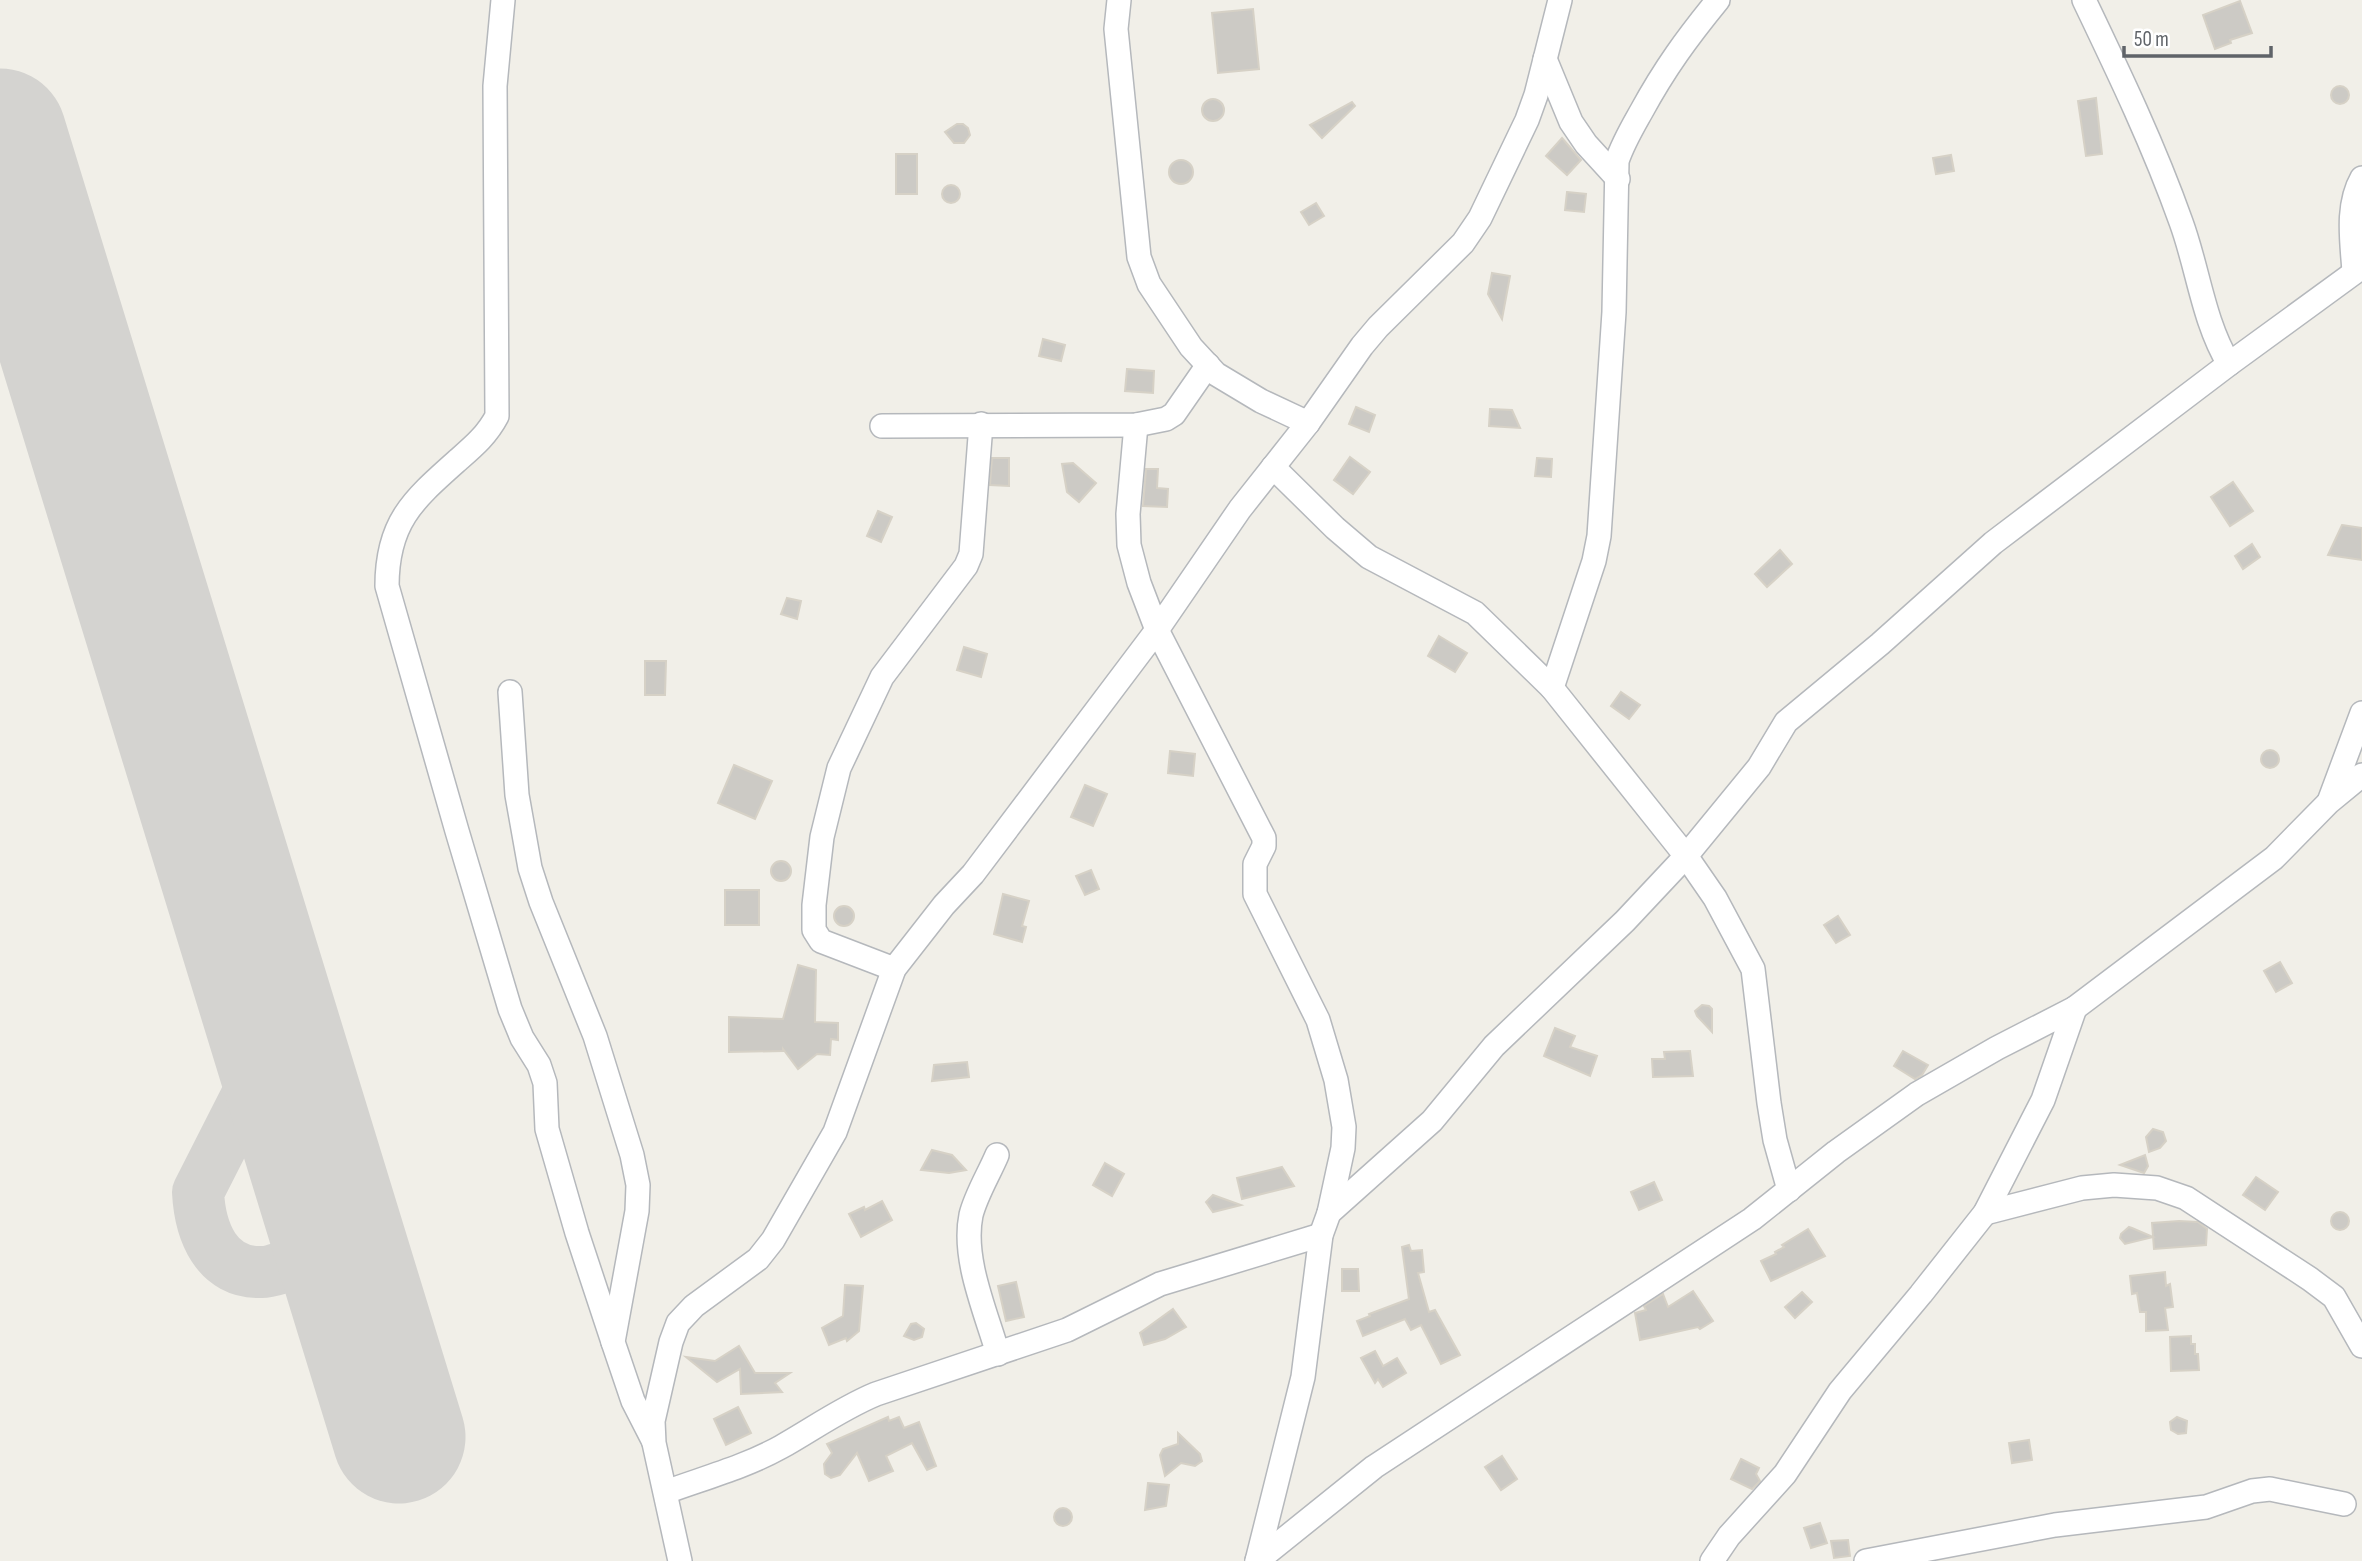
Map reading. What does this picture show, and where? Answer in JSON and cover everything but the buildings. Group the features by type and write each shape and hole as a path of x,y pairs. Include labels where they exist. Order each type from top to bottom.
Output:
{"street":[{"path":"503,0 495,86 497,416 484,437 418,496 397,527 387,560 387,586 510,1009 545,1083 547,1129 577,1233 633,1401 654,1443"},
{"path":"1119,0 1116,29 1139,257 1149,284 1191,347 1216,374 1261,401 1308,423"},
{"path":"680,1561 654,1443 653,1421 678,1322 694,1306 758,1259 773,1240 835,1132 894,969 972,874 1157,629 1240,509 1308,423 1378,327 1462,243 1480,218 1527,120 1560,0"},
{"path":"1552,688 1594,561 1599,536 1614,312 1617,161 1622,146 1663,71 1718,0"},
{"path":"2084,0 2138,114 2167,185 2191,250 2217,344 2228,364"},
{"path":"1545,59 1571,122 1586,144 1618,178"},
{"path":"666,1492 752,1461 782,1447 852,1404 876,1394 1067,1330 1160,1284 1325,1224 1432,1121 1494,1046 1625,921 1686,856 1759,767 1786,722 1880,644 1993,542 2228,364 2358,270 2351,218 2356,188 2362,178"},
{"path":"882,426 1136,425 1166,419 1174,414 1208,365"},
{"path":"894,969 821,942 817,937 814,930 814,905 822,837 839,768 882,677 967,566 971,554 981,424"},
{"path":"1136,425 1128,514 1129,545 1139,583 1157,629 1264,838 1264,846 1255,864 1255,894 1318,1020 1336,1080 1344,1127 1343,1148 1325,1224 1303,1377 1257,1561"},
{"path":"1273,467 1369,557 1475,613 1552,688 1686,856 1715,898 1753,969 1770,1116 1789,1190"},
{"path":"510,692 517,795 530,868 595,1037 632,1155 638,1185 636,1211 613,1342"},
{"path":"2329,802 2362,713"},
{"path":"1257,1561 1374,1466 1752,1219 1836,1152 1917,1094 1997,1048 2076,1008 2274,858 2329,802 2362,775"},
{"path":"1712,1561 1730,1536 1785,1474 1840,1391 1922,1294 1984,1213 2043,1100 2076,1008"},
{"path":"997,1155 972,1212 968,1235 970,1254 998,1354"},
{"path":"1984,1213 2082,1188 2115,1185 2167,1191 2186,1198 2334,1297 2362,1346"},
{"path":"1866,1561 2055,1525 2206,1507 2252,1491 2270,1489 2344,1504"}],"taxiway":[{"path":"274,1029 262,1066 198,1192 202,1221 207,1235 222,1258 246,1271 270,1271 342,1251"}],"runway":[{"path":"0,135 399,1437"}]}
